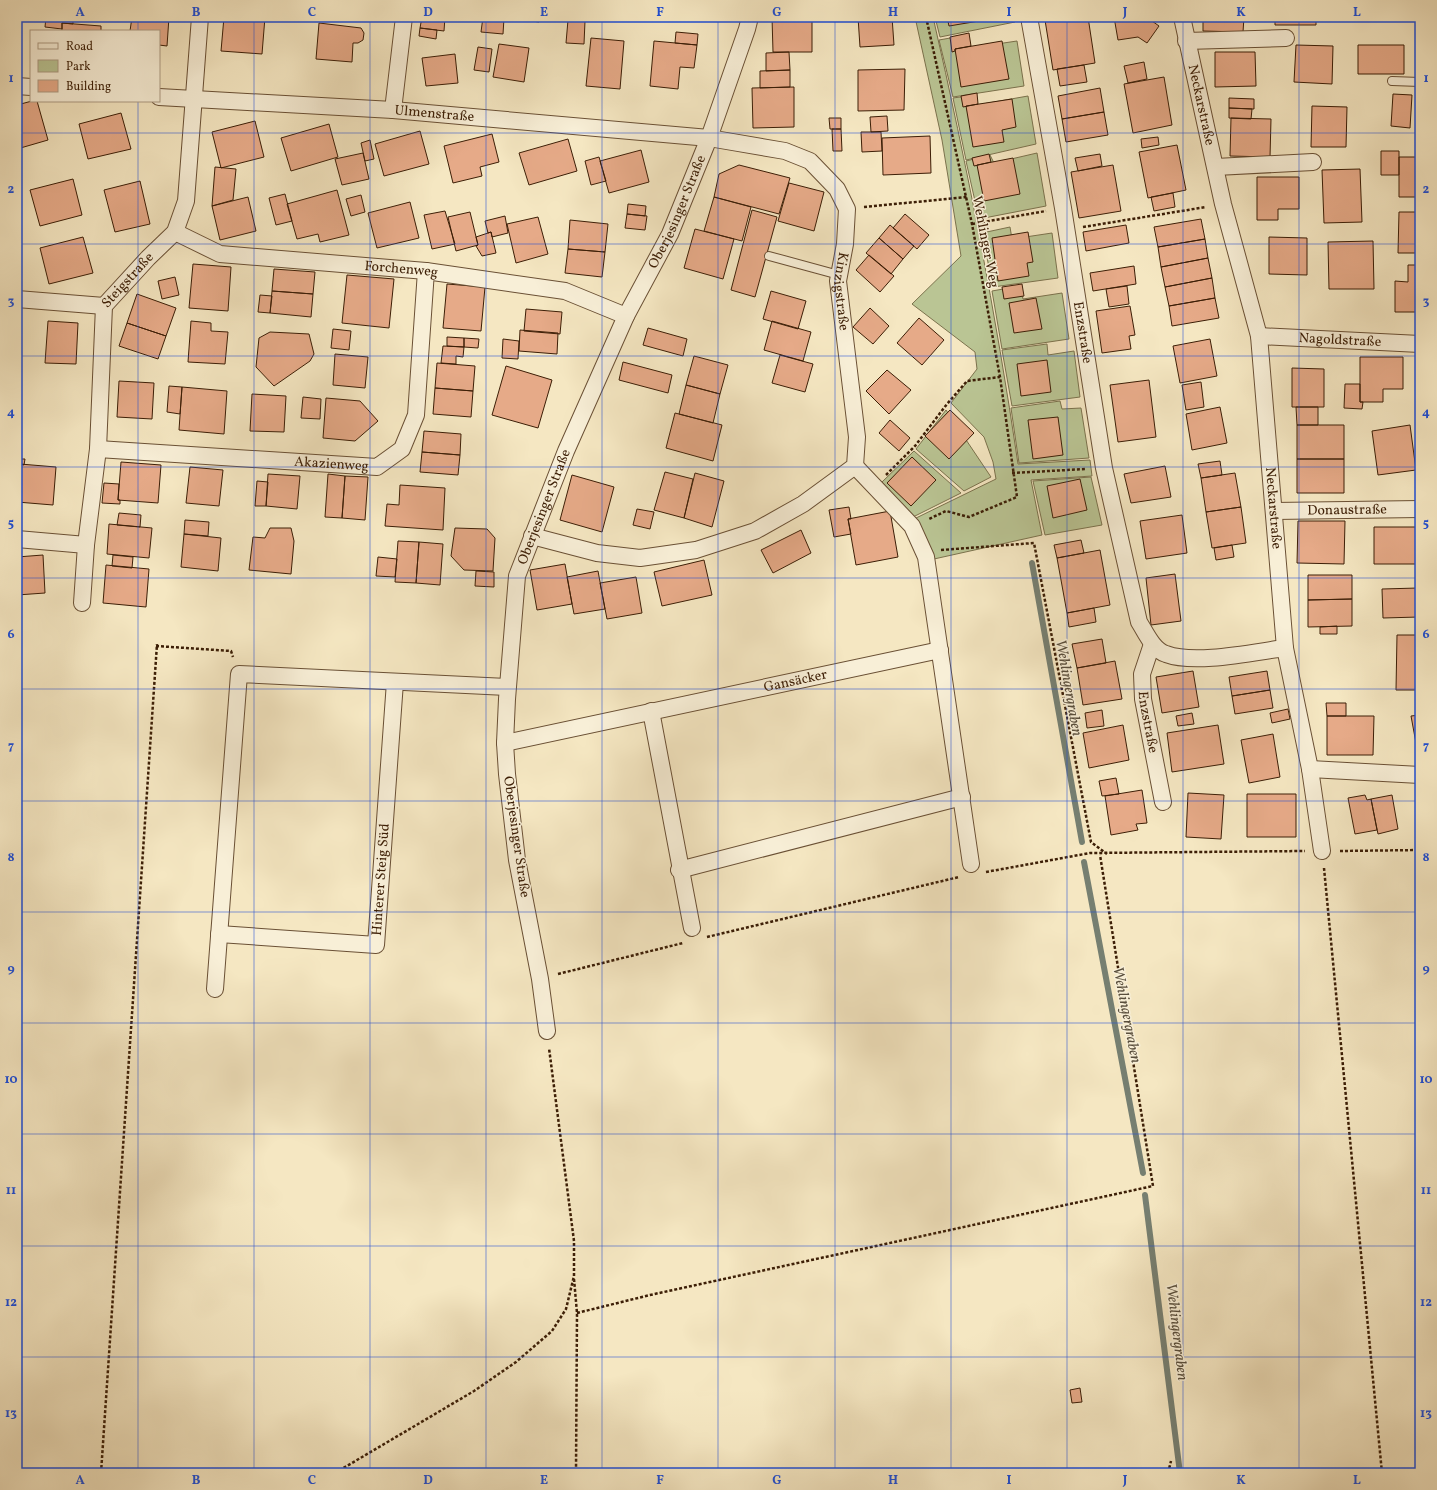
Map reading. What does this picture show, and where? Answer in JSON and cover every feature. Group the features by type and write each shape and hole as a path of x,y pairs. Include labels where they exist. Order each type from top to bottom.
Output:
{"street":[{"name":"Steigstraße","path":"82,603 86,545 98,450 104,306 148,258 175,232 186,201 195,99 200,17"},
{"path":"393,110 404,17"},
{"name":"Oberjesinger Straße","path":"547,1031 540,979 517,860 506,743 507,687 517,576 566,450 626,316 670,234 709,138 750,17"},
{"name":"Enzstraße","path":"1029,17 1063,208 1104,468 1139,622 1152,644 1165,654 1215,658 1285,648"},
{"name":"Neckarstraße","path":"1182,17 1186,42 1223,204 1259,336 1285,648 1310,769 1322,851"},
{"path":"1186,42 1286,38"},
{"path":"17,86 30,87"},
{"name":"Ulmenstraße","path":"160,97 393,110 709,138"},
{"name":"Kinzigstraße","path":"709,138 785,151 810,161 838,189 847,209 845,244 838,281 857,437 855,466"},
{"path":"1216,168 1313,162"},
{"name":"Forchenweg","path":"175,232 220,254 426,271 564,290 626,316"},
{"name":"Akazienweg","path":"98,450 377,467 402,449 416,415 426,271"},
{"path":"17,299 104,306"},
{"name":"Nagoldstraße","path":"1259,336 1420,344"},
{"path":"532,536 597,553 640,558 696,550 755,531 803,504 855,466 912,526 925,553 973,871"},
{"name":"Donaustraße","path":"1274,511 1420,509"},
{"path":"17,539 86,545"},
{"name":"Enzstraße","path":"1152,644 1142,674 1143,699 1162,802"},
{"name":"Gansäcker","path":"506,743 940,650"},
{"path":"215,988 239,674 507,687"},
{"name":"Hinterer Steig Süd","path":"219,934 376,946 395,682"},
{"path":"651,711 679,870 694,936"},
{"path":"1310,769 1420,775"},
{"path":"679,870 962,797"}],"lane":[{"path":"1392,81 1420,82"},
{"path":"770,256 839,275"}],"path":[{"name":"Wehlinger Weg","path":"912,526 946,511 969,517 1017,497 1012,472 1000,378 967,197 926,17"},
{"path":"847,209 967,197"},
{"path":"1066,230 1223,204"},
{"path":"972,224 1063,208"},
{"path":"874,486 915,446 946,404 967,381 1000,378"},
{"path":"1012,472 1104,468"},
{"path":"925,553 1034,543 1091,842 1107,854"},
{"path":"101,1473 156,645 231,651 239,674"},
{"path":"540,979 694,936 973,871 1090,854 1420,850"},
{"path":"1322,851 1382,1473"},
{"path":"577,1313 650,1295 1153,1186 1100,855"},
{"path":"547,1031 574,1241 574,1276 577,1313 576,1473"},
{"path":"335,1473 461,1399 516,1362 552,1331 566,1309 574,1276"},
{"path":"1168,1473 1171,1461"}],"green space":[{"path":"915,17 933,17 958,128 980,240 1018,464 1090,460 1092,476 1031,480 1042,535 934,559 914,519 996,479 993,462 984,437 951,403 977,369 975,352 912,304 961,256 942,140"},
{"path":"935,17 1014,17 1015,22 940,37"},
{"path":"967,35 970,48 1017,41 1024,86 953,97 939,40"},
{"path":"975,95 977,105 1028,96 1036,144 966,160 953,98"},
{"path":"1037,153 1046,206 979,219 966,161 990,155 994,163"},
{"path":"1010,227 1012,239 1052,233 1058,278 993,287 982,233"},
{"path":"1020,286 1023,299 1062,293 1069,339 1002,349 992,291"},
{"path":"1047,344 1048,355 1074,351 1080,397 1012,406 1002,350"},
{"path":"1060,401 1062,409 1081,408 1089,458 1019,463 1011,408"},
{"path":"946,410 991,477 964,491 916,449"},
{"path":"914,451 961,493 913,517 882,482"},
{"path":"1091,477 1102,525 1045,535 1033,481"}],"building":[{"path":"46,17 73,17 73,24 62,23 62,29 45,27"},
{"path":"132,17 169,17 167,46 160,45 160,30 130,30"},
{"path":"224,17 265,17 262,54 221,51"},
{"path":"422,17 445,17 444,31 420,28"},
{"path":"483,17 504,18 503,34 481,32"},
{"path":"502,17 540,17 539,22"},
{"path":"666,17 698,17 698,20"},
{"path":"772,17 812,17 812,52 773,52"},
{"path":"858,17 892,17 894,45 860,47"},
{"path":"947,17 997,17 997,18 949,26"},
{"path":"1067,17 1088,17 1095,63 1053,70 1045,20"},
{"path":"1114,17 1152,17 1152,21 1159,26 1147,43 1138,37 1118,40"},
{"path":"1203,17 1244,17 1243,32 1203,31"},
{"path":"1275,17 1316,17 1316,25 1275,25"},
{"path":"1349,17 1385,17 1385,19 1349,19"},
{"path":"568,20 585,21 584,44 566,43"},
{"path":"62,23 101,26 101,30 62,30"},
{"path":"319,23 361,28 364,33 363,40 358,43 353,43 352,62 316,59"},
{"path":"420,28 437,30 436,39 419,36"},
{"path":"676,32 698,34 697,45 675,43"},
{"path":"969,33 971,46 955,49 955,51 952,52 950,37"},
{"path":"591,38 624,41 620,89 586,86"},
{"path":"654,41 697,45 694,68 680,67 678,89 650,86"},
{"path":"1002,41 1009,79 961,87 955,49"},
{"path":"499,44 529,48 524,82 493,77"},
{"path":"1296,45 1333,46 1332,84 1294,82"},
{"path":"1358,45 1404,45 1404,74 1358,74"},
{"path":"478,47 492,49 489,72 474,70"},
{"path":"789,52 790,70 766,71 766,53"},
{"path":"1215,52 1255,52 1256,86 1215,87"},
{"path":"455,54 458,83 426,86 422,58"},
{"path":"1144,62 1147,79 1128,83 1124,66"},
{"path":"1084,65 1087,82 1060,86 1057,69"},
{"path":"905,69 904,110 858,111 858,70"},
{"path":"790,70 790,87 760,88 760,71"},
{"path":"1164,77 1172,125 1133,133 1124,84"},
{"path":"794,87 794,127 753,128 752,88"},
{"path":"1100,88 1104,112 1062,119 1058,96"},
{"path":"977,93 978,104 963,107 961,96"},
{"path":"1393,94 1412,95 1410,128 1391,126"},
{"path":"1229,98 1254,99 1254,109 1229,108"},
{"path":"1012,99 1016,127 1002,130 1004,142 973,147 966,106"},
{"path":"30,102 37,102 48,140 17,149 17,105"},
{"path":"1312,106 1347,107 1346,147 1311,147"},
{"path":"1229,108 1252,109 1251,119 1229,118"},
{"path":"1104,112 1108,135 1066,142 1062,119"},
{"path":"121,113 131,149 88,159 79,124"},
{"path":"887,116 888,131 871,132 870,117"},
{"path":"829,118 841,118 841,129 830,129"},
{"path":"1231,118 1271,119 1270,157 1230,156"},
{"path":"255,121 264,157 221,168 212,132"},
{"path":"329,124 338,157 291,171 281,138"},
{"path":"832,129 841,129 842,151 833,151"},
{"path":"420,131 429,164 384,176 375,144"},
{"path":"861,132 881,132 882,151 862,152"},
{"path":"492,134 499,162 480,167 482,176 453,183 444,146"},
{"path":"930,136 931,173 883,175 882,138"},
{"path":"1158,137 1159,145 1142,148 1141,139"},
{"path":"568,139 577,171 529,185 519,153"},
{"path":"370,140 374,159 365,161 361,143"},
{"path":"1177,145 1186,190 1148,198 1139,152"},
{"path":"641,150 649,182 609,193 600,161"},
{"path":"1381,151 1399,151 1399,175 1381,175"},
{"path":"363,153 369,179 342,185 335,159"},
{"path":"989,154 991,162 974,166 972,158"},
{"path":"1100,154 1102,166 1078,171 1075,158"},
{"path":"599,157 606,181 591,185 585,161"},
{"path":"1399,157 1420,157 1420,197 1399,197"},
{"path":"1013,158 1020,194 984,201 977,165"},
{"path":"739,165 790,178 779,214 714,197 719,174"},
{"path":"1113,165 1121,211 1079,218 1071,172"},
{"path":"215,167 236,169 233,200 212,206"},
{"path":"1360,169 1362,222 1324,223 1322,170"},
{"path":"1257,177 1299,177 1299,209 1278,209 1278,220 1257,220"},
{"path":"73,179 82,215 40,226 30,190"},
{"path":"140,181 150,224 115,232 104,190"},
{"path":"789,183 824,192 814,231 778,221"},
{"path":"337,190 349,235 320,242 318,234 297,239 287,204"},
{"path":"1173,193 1175,207 1154,211 1151,197"},
{"path":"285,194 292,221 276,225 269,198"},
{"path":"361,195 365,212 351,216 346,199"},
{"path":"248,197 256,231 220,240 212,206"},
{"path":"714,197 751,207 742,241 704,231"},
{"path":"410,202 419,238 377,248 368,213"},
{"path":"628,204 646,206 645,216 627,214"},
{"path":"752,210 777,217 755,297 731,290"},
{"path":"445,211 455,244 432,249 424,215"},
{"path":"470,212 478,245 456,251 448,217"},
{"path":"1399,212 1420,212 1420,253 1398,253"},
{"path":"627,214 647,216 645,230 625,228"},
{"path":"905,214 929,235 917,249 893,228"},
{"path":"505,216 508,233 492,237 491,232 488,233 485,221"},
{"path":"538,217 548,254 516,263 507,224"},
{"path":"1201,219 1205,239 1158,247 1154,227"},
{"path":"570,220 608,224 605,252 568,249"},
{"path":"890,225 914,246 903,259 879,238"},
{"path":"1126,225 1129,243 1086,251 1083,232"},
{"path":"695,229 734,239 723,279 684,268"},
{"path":"491,232 496,253 482,256 476,246 478,245 476,237"},
{"path":"1028,232 1033,262 1027,263 1029,276 998,281 992,238"},
{"path":"83,237 93,273 49,284 40,248"},
{"path":"1269,237 1307,238 1307,275 1269,274"},
{"path":"879,238 903,259 891,274 866,253"},
{"path":"1205,239 1208,258 1161,267 1158,247"},
{"path":"1373,241 1374,289 1329,289 1328,242"},
{"path":"568,249 605,252 602,277 565,273"},
{"path":"869,255 894,276 880,292 856,270"},
{"path":"1208,258 1212,278 1165,287 1161,267"},
{"path":"193,264 231,267 228,311 189,308"},
{"path":"1408,265 1420,265 1420,312 1395,312 1395,281 1408,282"},
{"path":"1134,266 1136,284 1093,291 1090,273"},
{"path":"274,269 315,272 313,294 272,291"},
{"path":"347,275 394,279 389,328 342,323"},
{"path":"175,277 179,295 162,299 158,281"},
{"path":"1212,278 1215,298 1169,306 1165,287"},
{"path":"447,284 485,287 481,331 443,328"},
{"path":"1022,284 1024,296 1004,299 1002,287"},
{"path":"1127,286 1129,304 1109,307 1106,289"},
{"path":"272,291 313,294 311,317 270,313"},
{"path":"771,291 806,301 798,329 763,319"},
{"path":"137,294 176,308 166,336 127,323"},
{"path":"260,295 272,296 270,313 258,312"},
{"path":"1036,298 1042,329 1014,333 1009,303"},
{"path":"1215,298 1219,318 1172,326 1169,306"},
{"path":"1130,306 1135,335 1129,336 1131,349 1102,353 1096,311"},
{"path":"870,308 889,326 873,344 853,327"},
{"path":"526,309 562,312 560,334 524,331"},
{"path":"919,318 944,340 922,365 897,343"},
{"path":"48,321 78,323 76,364 45,363"},
{"path":"191,321 211,323 211,331 228,332 225,364 188,362"},
{"path":"772,321 811,332 803,361 764,350"},
{"path":"17,323 20,323 18,353 17,353"},
{"path":"127,323 166,336 158,359 119,346"},
{"path":"648,328 687,339 683,356 643,345"},
{"path":"333,329 351,331 349,350 331,348"},
{"path":"520,330 558,333 557,354 519,351"},
{"path":"270,332 309,334 314,354 310,361 274,386 256,367 259,338"},
{"path":"447,337 464,338 464,347 447,346"},
{"path":"464,338 479,339 478,348 464,347"},
{"path":"503,339 519,341 518,359 502,358"},
{"path":"1210,339 1217,376 1180,383 1173,346"},
{"path":"443,346 464,347 463,357 456,356 456,364 441,363"},
{"path":"335,354 368,357 365,388 333,385"},
{"path":"780,355 813,364 805,392 772,383"},
{"path":"694,356 728,365 720,394 686,385"},
{"path":"1360,357 1403,357 1403,389 1383,389 1383,402 1360,402"},
{"path":"1047,360 1051,392 1021,396 1017,364"},
{"path":"623,362 672,375 668,393 619,380"},
{"path":"437,363 475,366 473,391 435,388"},
{"path":"506,366 552,380 538,428 492,415"},
{"path":"1292,368 1324,369 1324,407 1292,407"},
{"path":"887,370 911,390 889,414 866,391"},
{"path":"1149,380 1156,437 1118,442 1110,385"},
{"path":"119,381 154,383 152,419 117,417"},
{"path":"1201,382 1204,407 1186,410 1182,385"},
{"path":"1345,384 1360,384 1360,402 1363,402 1362,409 1344,408"},
{"path":"686,385 720,394 713,423 679,414"},
{"path":"169,386 182,387 180,414 167,412"},
{"path":"182,387 227,391 224,434 179,430"},
{"path":"435,388 473,391 471,417 433,414"},
{"path":"252,394 286,396 284,432 250,431"},
{"path":"303,397 321,399 320,419 301,418"},
{"path":"326,398 360,401 378,421 355,441 323,438"},
{"path":"1220,407 1227,443 1192,450 1186,414"},
{"path":"1296,407 1318,407 1318,425 1297,425"},
{"path":"950,410 974,433 949,459 925,436"},
{"path":"675,413 722,425 713,461 666,448"},
{"path":"1058,417 1063,455 1033,459 1028,420"},
{"path":"890,420 910,438 899,451 879,433"},
{"path":"1297,425 1344,425 1344,459 1297,459"},
{"path":"1410,425 1416,470 1378,475 1372,431"},
{"path":"424,431 461,434 460,455 422,452"},
{"path":"422,452 460,455 458,475 420,472"},
{"path":"912,457 936,480 911,506 887,483"},
{"path":"17,459 25,459 24,465 20,464 19,478 17,478"},
{"path":"1297,459 1344,459 1344,493 1297,493"},
{"path":"1220,461 1222,475 1201,478 1198,464"},
{"path":"121,462 161,465 158,503 118,500"},
{"path":"20,464 56,467 53,505 17,502"},
{"path":"1165,466 1171,497 1131,503 1124,474"},
{"path":"190,467 223,470 219,506 186,503"},
{"path":"665,472 693,479 684,518 654,510"},
{"path":"695,473 724,481 712,527 684,518"},
{"path":"1235,473 1241,507 1206,512 1201,478"},
{"path":"268,474 300,476 297,509 266,506"},
{"path":"328,474 345,476 342,518 325,517"},
{"path":"572,475 614,487 602,532 560,520"},
{"path":"345,476 368,477 365,520 342,518"},
{"path":"1080,479 1087,510 1053,518 1047,486"},
{"path":"257,481 268,482 266,506 255,506"},
{"path":"104,483 119,484 118,500 120,500 120,504 102,503"},
{"path":"400,485 445,488 443,530 385,526 387,504 399,505"},
{"path":"849,507 851,519 848,519 851,534 834,537 829,510"},
{"path":"1241,507 1246,543 1212,548 1206,512"},
{"path":"637,509 654,512 650,529 633,525"},
{"path":"890,511 898,557 856,565 848,519"},
{"path":"119,513 141,515 140,527 117,525"},
{"path":"1182,515 1187,553 1146,559 1140,521"},
{"path":"185,520 209,522 208,536 184,534"},
{"path":"1298,521 1345,521 1344,564 1297,563"},
{"path":"109,524 152,528 149,558 107,554"},
{"path":"1374,527 1420,527 1420,564 1374,564"},
{"path":"270,528 291,528 294,541 291,574 249,570 253,537 265,538"},
{"path":"455,528 487,529 495,538 493,571 464,570 451,556"},
{"path":"801,530 811,553 773,573 761,550"},
{"path":"184,534 221,538 218,571 181,567"},
{"path":"1081,540 1084,553 1057,558 1054,545"},
{"path":"398,541 419,542 416,583 395,582"},
{"path":"419,542 443,544 440,585 416,583"},
{"path":"1232,545 1234,557 1216,560 1214,548"},
{"path":"1100,550 1110,605 1067,613 1057,558"},
{"path":"43,555 45,593 17,595 17,557"},
{"path":"113,555 133,557 132,568 112,566"},
{"path":"378,557 397,559 395,577 376,576"},
{"path":"704,560 712,595 662,606 654,572"},
{"path":"565,564 572,604 537,610 530,570"},
{"path":"106,565 149,569 146,607 103,603"},
{"path":"476,571 494,572 494,587 475,586"},
{"path":"598,571 605,609 574,614 567,577"},
{"path":"1175,574 1181,621 1151,625 1146,578"},
{"path":"1308,575 1352,575 1352,599 1308,600"},
{"path":"636,577 642,613 607,619 600,583"},
{"path":"1418,588 1419,617 1383,618 1382,589"},
{"path":"1352,599 1352,626 1308,627 1308,600"},
{"path":"1094,608 1096,622 1069,627 1067,613"},
{"path":"1337,626 1337,634 1320,634 1320,627"},
{"path":"1397,635 1420,635 1420,690 1396,690"},
{"path":"1102,639 1106,663 1077,668 1072,644"},
{"path":"1115,661 1122,699 1083,705 1077,668"},
{"path":"1193,671 1199,707 1162,713 1156,677"},
{"path":"1267,671 1270,690 1232,696 1229,677"},
{"path":"1270,690 1273,708 1235,714 1232,696"},
{"path":"1326,703 1346,703 1346,716 1327,716"},
{"path":"1288,709 1290,719 1272,723 1270,713"},
{"path":"1102,710 1104,726 1087,728 1085,713"},
{"path":"1192,713 1194,724 1178,726 1176,716"},
{"path":"1420,715 1420,754 1418,754 1411,716"},
{"path":"1327,716 1374,716 1373,755 1327,755"},
{"path":"1123,725 1129,760 1089,768 1083,733"},
{"path":"1218,725 1224,764 1172,772 1167,733"},
{"path":"1273,734 1280,777 1249,783 1241,740"},
{"path":"1116,778 1119,794 1102,796 1099,781"},
{"path":"1142,790 1147,823 1136,824 1138,830 1111,835 1105,796"},
{"path":"1188,793 1224,795 1221,839 1186,837"},
{"path":"1247,794 1296,794 1296,837 1247,837"},
{"path":"1365,795 1367,800 1371,799 1377,830 1355,834 1348,798"},
{"path":"1392,795 1398,829 1378,834 1371,799"},
{"path":"1080,1388 1082,1402 1072,1403 1070,1390"}],"waterway":[{"name":"Wehlingergraben","path":"1032,563 1082,842"},
{"name":"Wehlingergraben","path":"1084,862 1143,1173"},
{"name":"Wehlingergraben","path":"1145,1195 1180,1473"}]}
